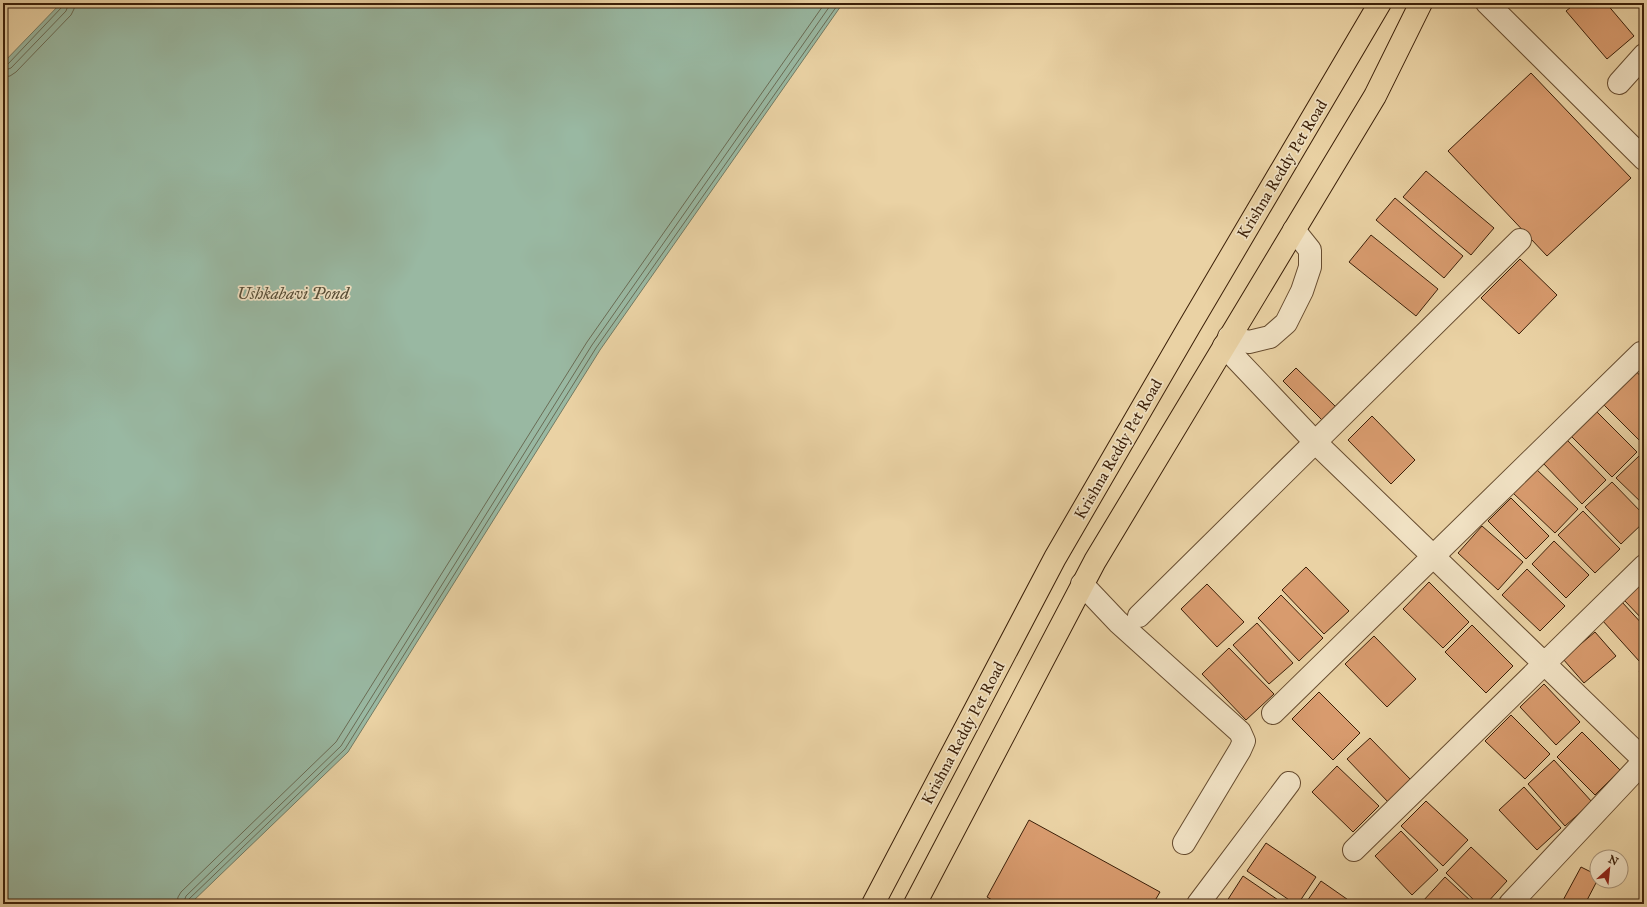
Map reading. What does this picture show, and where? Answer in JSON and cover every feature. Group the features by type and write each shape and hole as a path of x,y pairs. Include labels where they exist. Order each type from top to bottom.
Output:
{"main road":[{"name":"Krishna Reddy Pet Road","path":"873,904 1055,558 1380,3"},
{"path":"915,904 1082,584 1375,96 1421,3"}],"street":[{"path":"1487,3 1644,159"},
{"path":"1619,83 1644,55"},
{"path":"1227,342 1249,342 1270,337 1286,323 1302,292 1310,267 1310,250 1294,230"},
{"path":"1139,616 1520,240"},
{"path":"1227,342 1316,443 1644,760 1510,904"},
{"path":"1273,713 1641,353"},
{"path":"1354,850 1644,566"},
{"path":"1082,584 1118,622 1240,732 1244,741 1184,843"},
{"path":"1198,904 1289,783"}],"water":[{"name":"Ushkabavi Pond","path":"61,3 843,3 600,350 348,752 190,904 3,904 3,63"}],"building":[{"path":"1576,3 1606,3 1634,36 1607,59 1566,11"},
{"path":"1531,73 1631,178 1547,256 1448,151"},
{"path":"1426,171 1494,228 1471,255 1403,197"},
{"path":"1395,198 1463,256 1444,278 1376,220"},
{"path":"1371,235 1438,289 1416,316 1349,262"},
{"path":"1520,259 1557,295 1519,334 1481,298"},
{"path":"1296,368 1336,407 1323,421 1283,381"},
{"path":"1634,369 1644,380 1644,445 1601,402"},
{"path":"1594,409 1637,452 1612,477 1569,434"},
{"path":"1372,416 1415,460 1391,484 1348,440"},
{"path":"1567,440 1606,480 1582,504 1543,463"},
{"path":"1639,456 1644,461 1644,505 1616,478"},
{"path":"1536,469 1578,509 1555,533 1513,493"},
{"path":"1612,482 1644,515 1644,522 1621,544 1585,507"},
{"path":"1511,498 1549,536 1526,559 1488,521"},
{"path":"1583,511 1620,549 1595,573 1558,535"},
{"path":"1482,526 1523,562 1498,590 1458,553"},
{"path":"1554,541 1589,575 1566,598 1532,564"},
{"path":"1306,567 1349,611 1324,634 1282,590"},
{"path":"1527,569 1565,606 1540,631 1502,595"},
{"path":"1644,581 1644,621 1624,600"},
{"path":"1429,582 1469,622 1443,648 1403,609"},
{"path":"1207,584 1244,622 1217,647 1181,609"},
{"path":"1281,595 1323,638 1299,661 1258,618"},
{"path":"1622,602 1644,626 1644,658 1640,662 1602,620"},
{"path":"1257,623 1293,663 1269,684 1233,645"},
{"path":"1472,625 1513,666 1486,693 1445,652"},
{"path":"1595,632 1616,656 1584,683 1563,659"},
{"path":"1374,636 1416,679 1387,707 1345,664"},
{"path":"1229,648 1274,694 1246,720 1202,674"},
{"path":"1644,667 1644,677 1639,671"},
{"path":"1544,684 1580,722 1556,745 1520,707"},
{"path":"1319,692 1360,733 1333,760 1292,719"},
{"path":"1511,715 1550,754 1525,779 1485,741"},
{"path":"1582,732 1620,770 1595,795 1557,757"},
{"path":"1370,738 1412,781 1389,803 1347,759"},
{"path":"1554,760 1592,802 1565,826 1528,784"},
{"path":"1337,766 1379,806 1353,832 1312,792"},
{"path":"1524,787 1561,828 1537,850 1499,810"},
{"path":"1426,801 1468,840 1443,866 1401,826"},
{"path":"1029,820 1160,892 1153,904 999,904 987,897"},
{"path":"1401,831 1438,870 1412,895 1375,856"},
{"path":"1266,843 1316,877 1298,904 1295,904 1247,871"},
{"path":"1471,847 1507,881 1486,904 1478,904 1446,873"},
{"path":"1581,867 1589,871 1589,889 1593,889 1585,904 1561,904"},
{"path":"1243,876 1284,904 1225,904"},
{"path":"1445,877 1473,903 1426,904 1423,901"},
{"path":"1321,881 1354,904 1305,904"}]}
